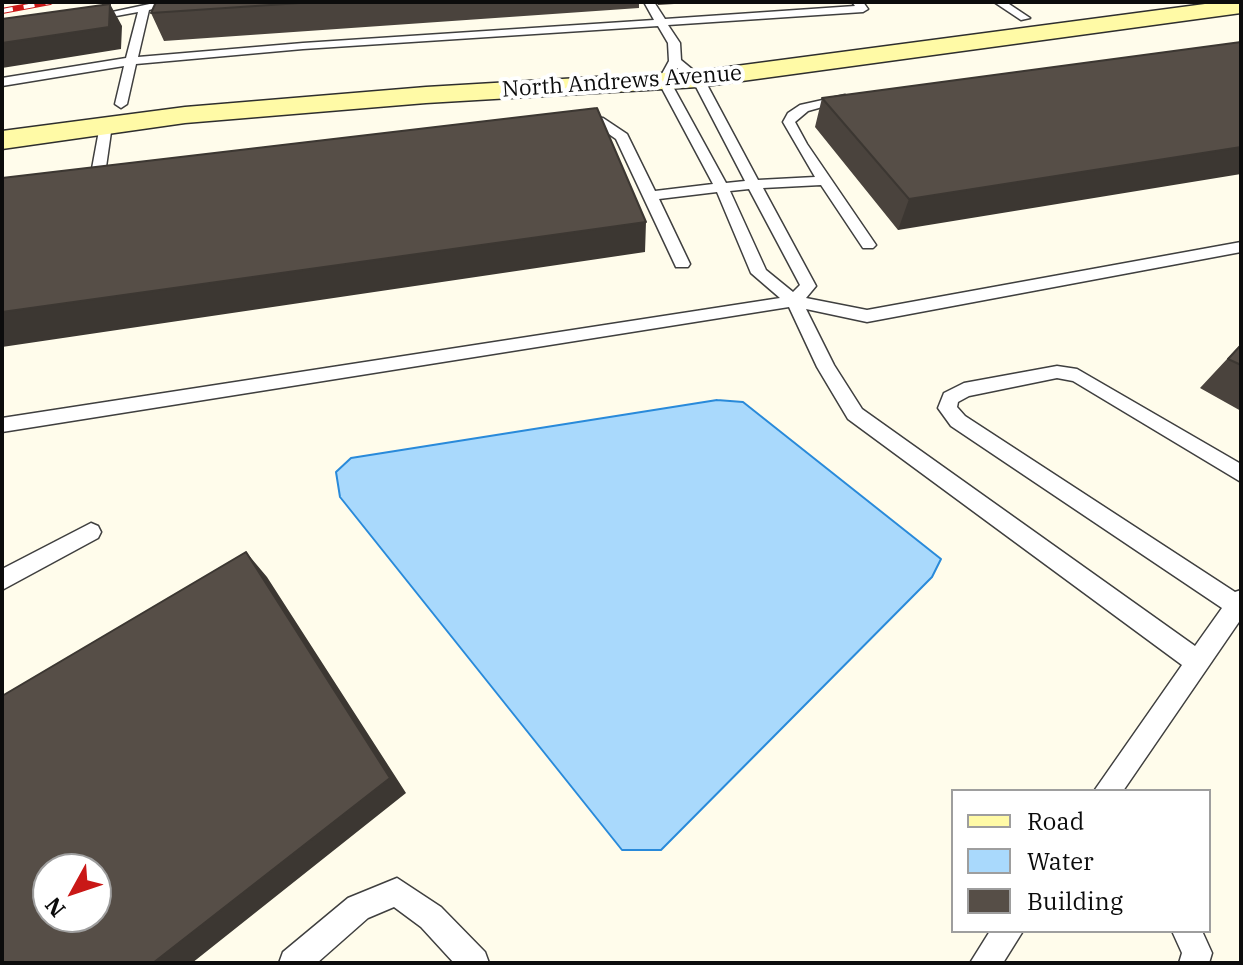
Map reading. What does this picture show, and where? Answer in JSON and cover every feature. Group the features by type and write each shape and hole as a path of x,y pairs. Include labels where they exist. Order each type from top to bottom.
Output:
{"street":[{"name":"North Andrews Avenue","path":"2,120 185,115 670,71 1145,2"},
{"name":"North Andrews Avenue","path":"670,71 698,79 1241,6"},
{"name":"North Andrews Avenue","path":"2,140 113,115"}],"lane":[{"path":"73,21 176,2"},
{"path":"649,2 674,43 670,71 759,273 794,301 826,367 855,414 1197,662"},
{"path":"2,82 132,61 659,21 863,9 857,2"},
{"path":"999,2 1025,18"},
{"path":"113,172 91,175 132,61 144,8"},
{"path":"698,79 808,286 794,301"},
{"path":"857,97 804,108 789,122 824,181 868,245"},
{"path":"555,119 599,121 622,137 682,264"},
{"path":"651,196 752,184 824,181"},
{"path":"2,425 794,301 867,316 1241,247"},
{"path":"1108,789 1240,605 958,421 947,408 950,398 964,390 1057,372 1077,375 1241,474"},
{"path":"2,580 91,532"},
{"path":"294,963 358,908 397,892 431,917 474,963"},
{"path":"985,963 1007,933"},
{"path":"1188,933 1197,953 1194,963"}],"water":[{"path":"717,400 743,402 941,559 932,577 661,850 622,850 340,497 336,472 351,458"}],"building":[{"path":"156,2 315,2 151,13"},
{"path":"110,4 109,27 2,43 2,19"},
{"path":"1241,42 1241,147 909,199 822,98"},
{"path":"597,108 646,222 2,312 2,178"},
{"path":"1241,345 1241,365 1228,359"},
{"path":"246,552 390,778 153,963 2,963 2,696"}],"railway":[{"path":"2,11 50,2"}]}
